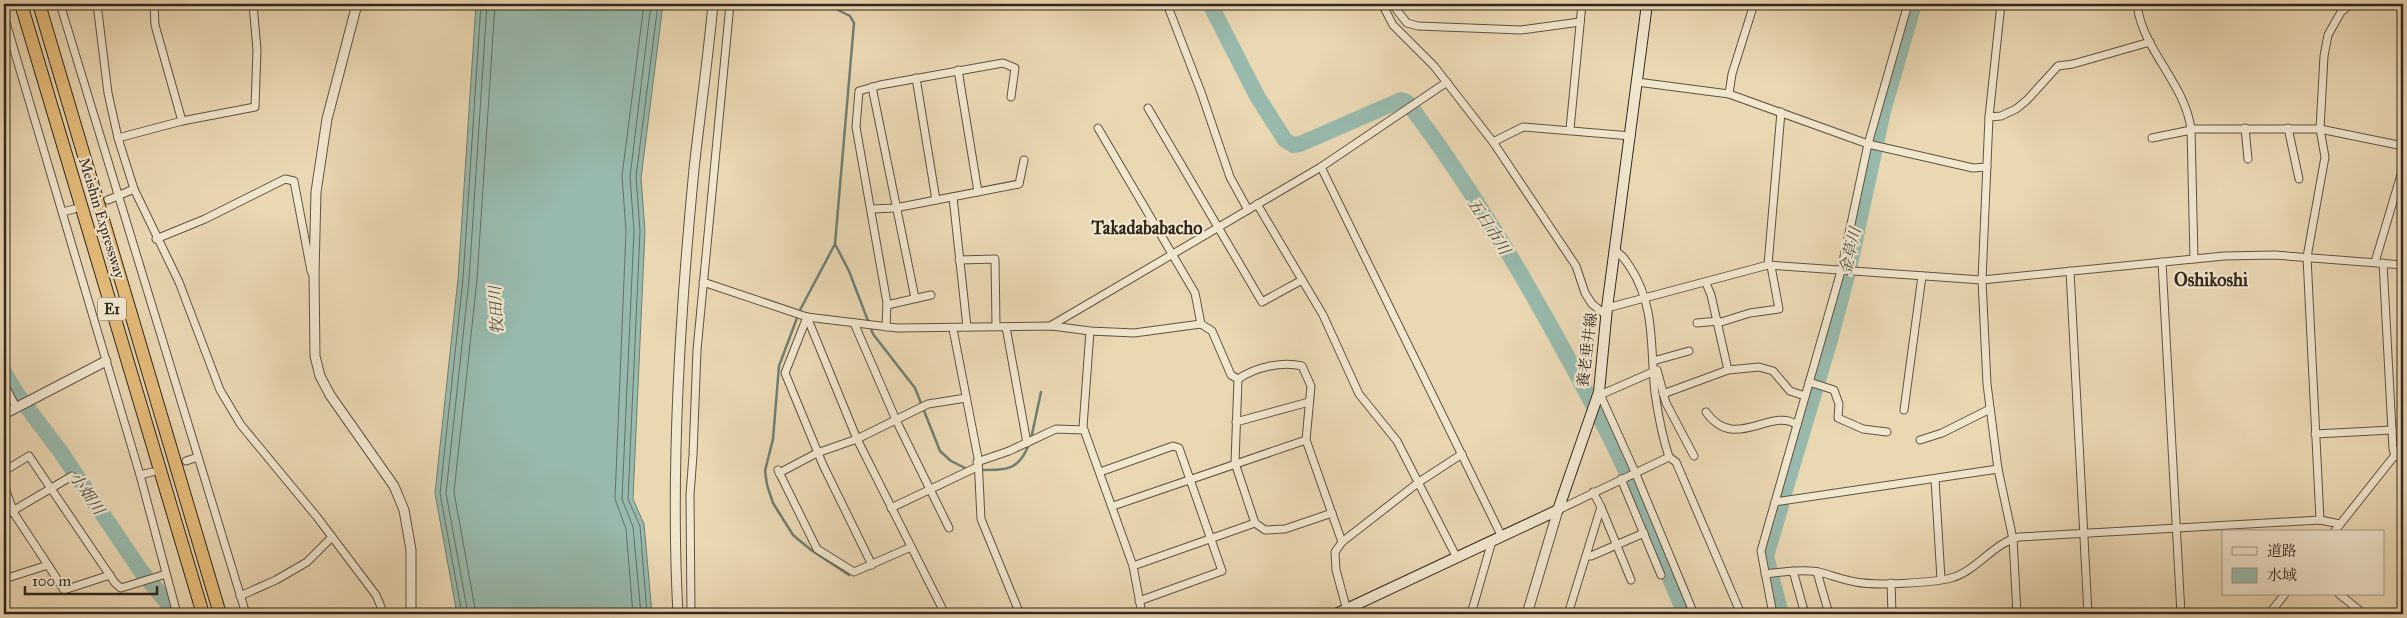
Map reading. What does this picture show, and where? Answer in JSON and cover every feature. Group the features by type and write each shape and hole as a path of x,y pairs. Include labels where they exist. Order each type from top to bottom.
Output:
{"highway":[{"name":"Meishin Expressway","path":"21,4 203,614"},
{"name":"Meishin Expressway","path":"39,4 220,614"}],"main road":[{"name":"養老垂井線","path":"1558,510 1598,396 1607,311 1647,4"},
{"path":"1336,614 1347,613 1558,510"}],"street":[{"path":"60,4 246,614"},
{"path":"97,4 108,93 118,138 134,189 156,239 179,282 220,390 241,425 332,537 376,595 384,614"},
{"path":"154,4 155,25 182,121"},
{"path":"118,138 182,121 255,107 257,50 253,4"},
{"path":"357,4 327,119 316,192 315,356 320,376 330,395 394,486 404,510 412,550 411,614"},
{"path":"678,614 676,492 682,340 694,171 713,4"},
{"path":"691,614 690,495 697,350 730,4"},
{"path":"1167,4 1201,92 1230,177 1248,210"},
{"path":"1382,4 1393,26 1434,66 1493,142 1576,266 1588,299 1592,304 1607,311 1770,265 1982,280 2194,258 2274,255 2403,265"},
{"path":"1392,4 1407,23 1418,26 1521,30 1580,22"},
{"path":"1570,130 1582,4"},
{"path":"1729,94 1732,74 1754,4"},
{"path":"1773,614 1770,573 1761,550 1806,396 1814,384 1841,271 1868,144 1908,4"},
{"path":"2001,4 1989,117 1982,280 1990,409 1998,469 2013,539 2017,614"},
{"path":"2137,4 2139,18 2150,42 2189,112 2194,258"},
{"path":"2320,520 2307,257 2325,157 2320,128 2324,56 2328,35 2341,12 2351,4"},
{"path":"4,16 140,475 177,614"},
{"path":"1989,117 2001,116 2016,109 2028,100 2058,66 2073,64 2150,42"},
{"path":"886,327 887,305 872,209 856,127 859,91 916,78 1003,63 1015,68 1011,97"},
{"path":"958,70 978,192"},
{"path":"916,78 936,200"},
{"path":"1052,326 1321,167 1447,82"},
{"path":"1637,82 1729,94 1868,144 1973,168 1987,167"},
{"path":"872,87 915,298"},
{"path":"1148,108 1262,302 1302,280"},
{"path":"1697,323 1718,322 1750,313 1779,309 1770,265 1781,112"},
{"path":"1493,142 1523,127 1631,136"},
{"path":"1098,128 1195,293 1201,324"},
{"path":"2245,128 2248,159"},
{"path":"2288,128 2298,179"},
{"path":"2152,138 2191,129 2320,128 2403,146"},
{"path":"872,209 896,208 1019,184 1024,160"},
{"path":"1321,167 1462,454 1497,539 1471,614"},
{"path":"2403,168 2379,263 2393,449 2395,455 2403,462"},
{"path":"156,239 205,219 285,179 294,180 311,271 314,274"},
{"path":"108,200 134,189"},
{"path":"953,197 967,327"},
{"path":"1257,204 1323,315 1359,394 1396,441 1457,558"},
{"path":"63,212 74,209"},
{"path":"1615,251 1622,254 1641,282 1646,299 1659,416 1669,457 1676,462 1741,614"},
{"path":"959,260 995,259 996,325"},
{"path":"2162,262 2181,614"},
{"path":"2070,271 2088,614"},
{"path":"1904,410 1922,276"},
{"path":"703,282 806,317 886,327 1052,326 1090,331 1134,333 1201,324 1212,331 1231,375 1238,379"},
{"path":"1706,283 1718,322 1728,370"},
{"path":"887,305 931,295"},
{"path":"806,317 857,439 945,614"},
{"path":"806,317 785,373 817,453 872,565"},
{"path":"854,323 896,420 949,528"},
{"path":"1006,327 1027,443"},
{"path":"953,328 977,464 981,519 1020,614"},
{"path":"1090,331 1084,430 1113,506 1133,566 1142,614"},
{"path":"1653,361 1689,351"},
{"path":"4,414 106,361"},
{"path":"1238,379 1249,372 1289,362 1302,366 1311,386 1306,440 1342,542"},
{"path":"1664,394 1728,370 1759,367 1773,372 1790,391 1806,396"},
{"path":"1654,370 1598,396 1635,472 1694,614"},
{"path":"1654,370 1657,370 1664,394 1680,431 1694,456"},
{"path":"1238,379 1234,463 1255,523 1265,530 1285,529 1332,513"},
{"path":"4,384 16,407"},
{"path":"1814,384 1834,390 1837,393 1838,418 1863,429 1887,432"},
{"path":"911,547 854,572 817,548 778,471 817,453 857,439 928,404 966,398"},
{"path":"1236,422 1309,402"},
{"path":"1920,440 1942,433 1990,409"},
{"path":"1706,412 1720,425 1734,430 1785,419 1797,425"},
{"path":"892,508 977,464 1056,429 1084,430"},
{"path":"2316,434 2392,430"},
{"path":"1113,506 1190,478 1306,440"},
{"path":"2336,530 2403,445"},
{"path":"1100,472 1173,446 1179,448 1212,538 1222,571 1140,602"},
{"path":"1347,613 1336,570 1335,552 1342,542 1419,482 1462,454"},
{"path":"4,471 29,456 110,575 122,588 166,574"},
{"path":"186,461 198,457"},
{"path":"1527,614 1558,510 1669,457"},
{"path":"1775,502 1998,469"},
{"path":"140,475 152,472"},
{"path":"4,516 72,476"},
{"path":"1621,479 1662,575"},
{"path":"1935,479 1941,579"},
{"path":"4,486 13,510 64,590 110,575"},
{"path":"1594,492 1631,580"},
{"path":"1568,614 1601,507"},
{"path":"1770,573 1793,571 1817,572 1857,582 1891,583 1941,579 1952,578 1972,567 2004,543 2013,539 2320,520 2340,524"},
{"path":"1133,566 1255,523"},
{"path":"1586,556 1644,533"},
{"path":"240,596 276,580 307,562 332,537"},
{"path":"4,579 48,565"},
{"path":"1793,571 1804,614"},
{"path":"1817,572 1829,614"},
{"path":"1891,583 1892,614"},
{"path":"2269,614 2283,596"},
{"path":"2342,596 2364,614"}],"water":[{"name":"牧田川","path":"476,4 663,4 641,178 645,231 633,499 644,524 652,614 457,614 435,493 458,279"}],"waterway":[{"path":"826,4 850,16 854,23 835,244 800,310 779,366 773,439 765,471 773,503 793,535 811,550 849,575"},
{"name":"五日市川","path":"1210,4 1257,96 1285,140 1293,145 1300,144 1401,100 1407,102 1485,216 1533,295 1577,375 1623,464 1685,614"},
{"name":"金草川","path":"1783,497 1830,340 1849,268 1883,111 1914,4"},
{"path":"835,244 849,271 873,334 915,388 940,451 951,461 967,469"},
{"name":"小畑川","path":"4,372 17,394 60,451 141,571 167,602 170,614"},
{"path":"1031,439 1041,392"},
{"path":"980,470 1004,469 1016,464 1025,453 1029,444"},
{"name":"金草川","path":"1781,506 1766,556 1781,614"}],"district":[{"name":"Takadababacho","path":"1147,228"},
{"name":"Oshikoshi","path":"2211,280"}]}
